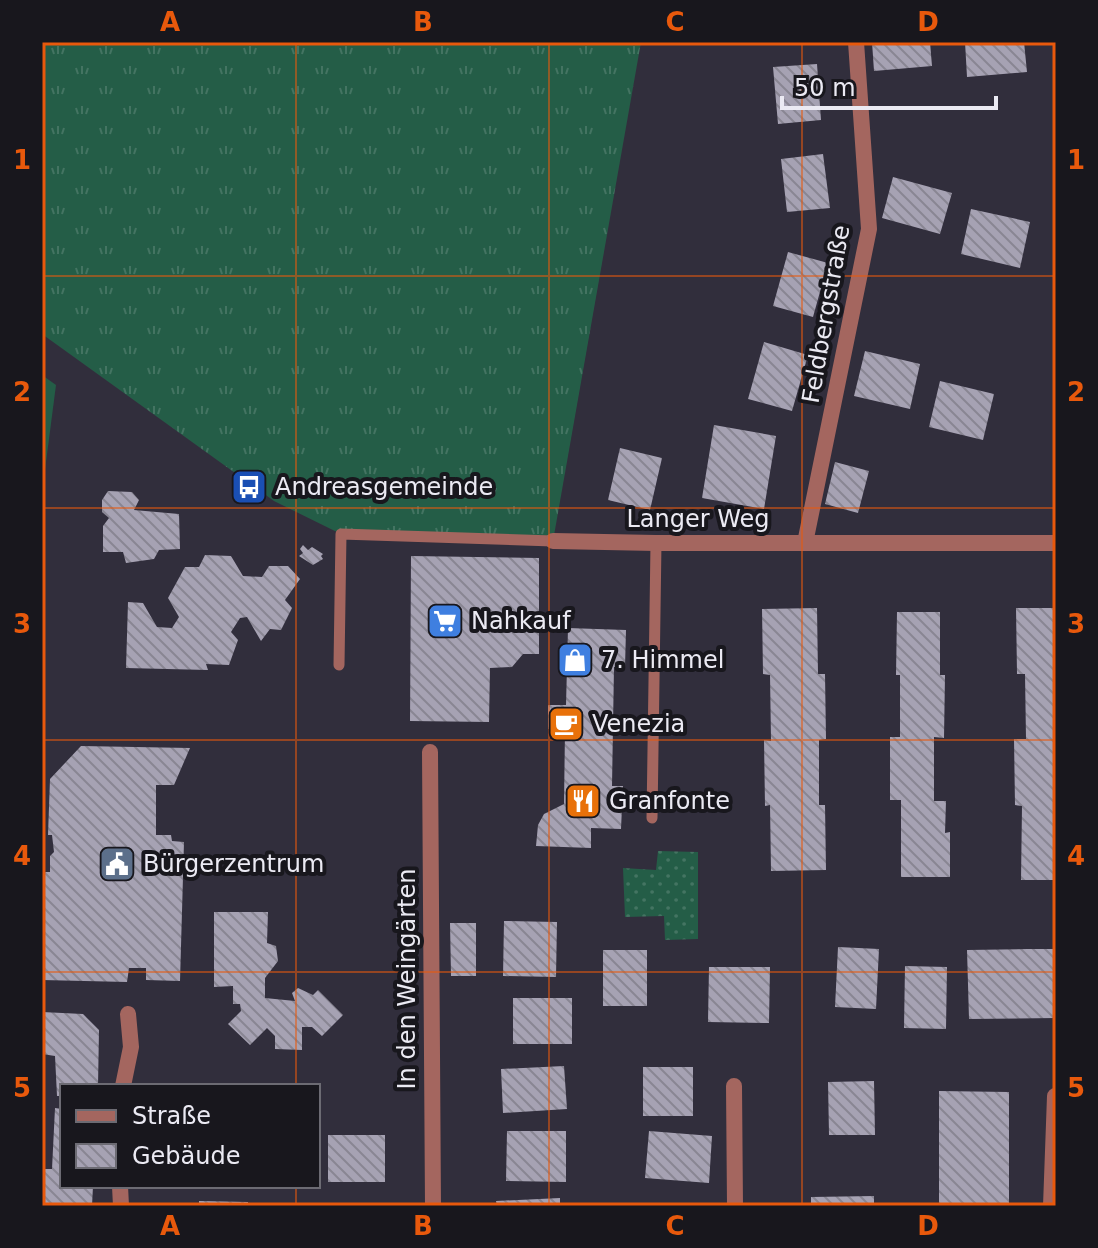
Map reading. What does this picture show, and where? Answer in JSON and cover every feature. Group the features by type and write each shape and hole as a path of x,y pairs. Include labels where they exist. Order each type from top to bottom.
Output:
{"street":[{"name":"Feldbergstraße","path":"805,543 869,229 856,42"},
{"name":"Langer Weg","path":"553,541 1056,543"},
{"name":"In den Weingärten","path":"430,752 433,1206"},
{"path":"123,1084 131,1047 128,1014"},
{"path":"734,1086 735,1206"},
{"path":"1051,1206 1055,1096"}],"lane":[{"name":"Langer Weg","path":"339,665 341,534 553,541"},
{"path":"652,818 656,543"}],"green space":[{"path":"42,42 641,42 553,541 341,534 274,501 42,334"},
{"path":"42,375 56,385 42,493"},
{"path":"658,851 698,852 698,939 665,940 664,916 625,917 623,868 656,870"}],"building":[{"path":"872,42 930,42 932,66 874,71"},
{"path":"965,42 1024,42 1027,72 967,77"},
{"path":"817,64 821,120 778,124 773,67"},
{"path":"823,154 830,208 787,212 781,159"},
{"path":"893,177 952,193 940,234 882,218"},
{"path":"971,209 1030,222 1020,268 961,254"},
{"path":"788,252 828,263 813,317 773,306"},
{"path":"764,342 808,355 792,411 748,399"},
{"path":"865,351 920,364 910,409 854,396"},
{"path":"940,381 994,394 983,440 929,427"},
{"path":"714,425 776,436 764,509 702,498"},
{"path":"620,448 662,458 650,510 608,500"},
{"path":"835,462 869,471 858,513 825,504"},
{"path":"108,491 132,492 139,500 134,510 179,514 180,549 159,550 154,559 126,563 123,552 103,552 103,526 109,518 102,512 102,500"},
{"path":"303,545 308,550 312,547 323,554 323,559 313,565 299,556 303,553 300,549"},
{"path":"205,555 231,556 243,576 262,577 269,566 288,566 300,579 285,600 292,608 281,630 270,629 261,641 247,617 240,618 231,632 238,640 229,665 206,664 208,670 126,668 128,602 143,603 157,627 172,628 179,617 168,598 185,567 199,567"},
{"path":"411,556 539,558 539,654 523,654 512,667 490,668 489,722 410,721"},
{"path":"817,608 818,674 825,674 826,739 819,740 819,805 825,805 826,870 771,871 770,805 765,806 764,740 771,741 770,675 763,674 762,609"},
{"path":"1016,608 1056,608 1056,880 1021,880 1022,806 1015,805 1014,739 1026,739 1025,674 1017,674"},
{"path":"897,612 940,612 940,675 945,675 944,738 934,737 934,801 946,801 945,833 950,832 950,877 901,877 901,800 890,800 890,737 900,737 900,675 896,675"},
{"path":"568,628 626,630 625,667 614,667 612,786 623,786 621,829 591,828 591,848 536,846 538,825 544,814 564,804 565,729 548,729 548,705 566,705"},
{"name":"Bürgerzentrum","path":"81,746 190,748 174,785 156,785 156,835 171,835 172,841 184,842 180,981 146,980 146,968 129,968 127,982 42,980 44,872 50,872 50,856 54,852 52,835 48,835 50,779"},
{"path":"214,912 268,912 267,943 276,946 278,961 265,978 265,998 295,1001 292,993 298,988 313,995 318,990 343,1015 322,1036 312,1027 302,1027 302,1050 275,1049 275,1036 267,1028 250,1045 228,1024 241,1011 240,1004 233,1004 233,986 214,987"},
{"path":"504,921 557,922 556,977 503,976"},
{"path":"450,923 476,923 476,976 451,976"},
{"path":"838,947 879,949 876,1009 835,1007"},
{"path":"1056,949 1056,1018 969,1019 967,950"},
{"path":"603,950 647,950 647,1006 603,1006"},
{"path":"905,966 947,967 946,1029 904,1028"},
{"path":"709,967 770,967 769,1023 708,1022"},
{"path":"513,998 572,998 572,1044 513,1044"},
{"path":"42,1012 83,1014 99,1030 98,1084 60,1084 60,1096 57,1096 55,1056 42,1054"},
{"path":"564,1066 567,1109 503,1113 501,1069"},
{"path":"643,1067 693,1067 693,1116 643,1116"},
{"path":"874,1081 875,1135 829,1135 828,1082"},
{"path":"939,1091 1009,1092 1009,1206 939,1206"},
{"path":"55,1108 60,1109 60,1188 93,1188 92,1206 42,1206 42,1169 52,1169"},
{"path":"507,1131 566,1131 566,1182 506,1181"},
{"path":"649,1131 712,1136 709,1183 645,1178"},
{"path":"328,1135 385,1135 385,1182 328,1182"},
{"path":"874,1196 874,1206 811,1206 811,1197"},
{"path":"560,1198 560,1206 497,1206 496,1201"},
{"path":"199,1201 248,1202 248,1206 199,1206"}],"place":[{"name":"Andreasgemeinde","path":"249,487"},
{"name":"Nahkauf","path":"445,621"},
{"name":"7. Himmel","path":"575,660"},
{"name":"Venezia","path":"566,724"},
{"name":"Granfonte","path":"583,801"},
{"name":"Bürgerzentrum","path":"117,864"}]}
